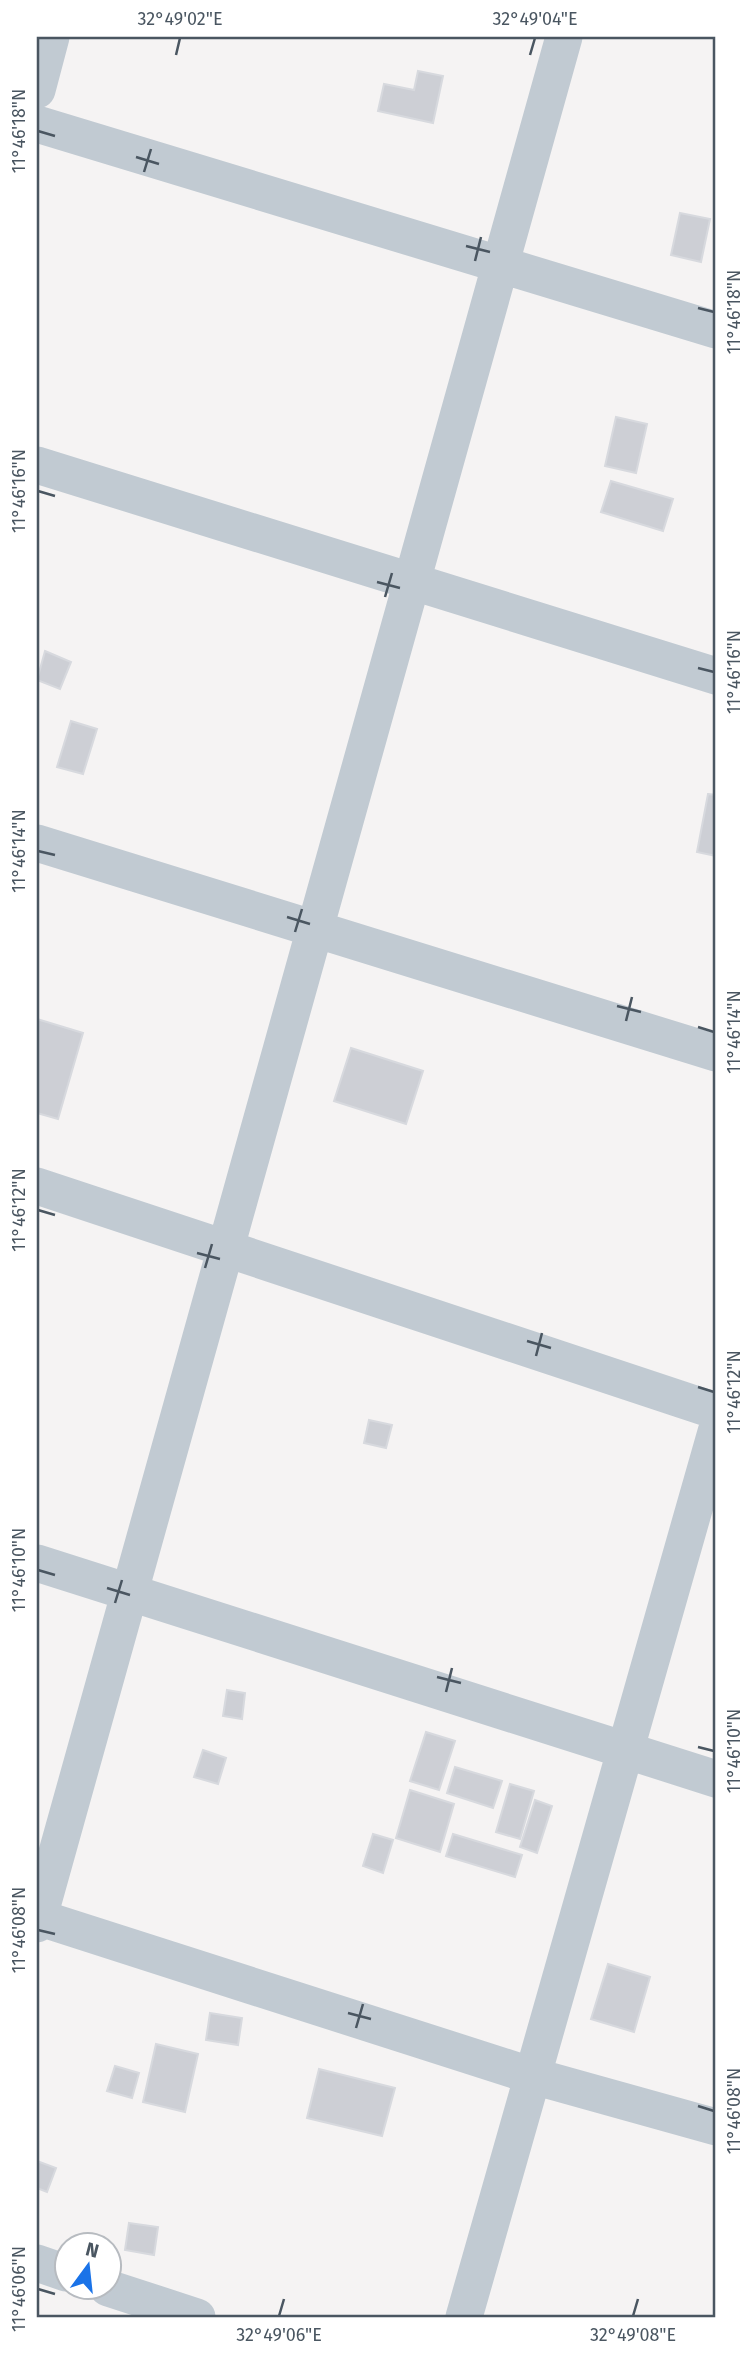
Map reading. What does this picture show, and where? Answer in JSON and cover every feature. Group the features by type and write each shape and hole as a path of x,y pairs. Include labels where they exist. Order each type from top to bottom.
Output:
{"street":[{"path":"37,90 51,37"},
{"path":"564,37 37,1920 533,2076 716,2127"},
{"path":"37,124 716,330"},
{"path":"37,465 716,676"},
{"path":"37,843 716,1053"},
{"path":"37,1186 716,1411"},
{"path":"464,2317 716,1432"},
{"path":"37,1563 716,1779"},
{"path":"122,2292 197,2317"}],"building":[{"path":"418,71 443,76 433,123 378,111 384,84 414,90"},
{"path":"680,213 710,219 701,262 671,255"},
{"path":"616,417 647,424 636,473 605,466"},
{"path":"611,481 673,499 663,531 601,512"},
{"path":"45,651 71,662 60,689 37,680"},
{"path":"71,721 97,729 83,774 57,767"},
{"path":"708,794 716,795 716,856 697,852"},
{"path":"37,1019 83,1033 58,1119 37,1113"},
{"path":"351,1048 423,1071 406,1124 334,1101"},
{"path":"369,1420 392,1425 386,1448 364,1443"},
{"path":"227,1690 245,1693 242,1719 223,1716"},
{"path":"426,1732 455,1741 439,1790 410,1781"},
{"path":"203,1750 226,1758 218,1784 194,1777"},
{"path":"455,1767 502,1781 493,1808 447,1793"},
{"path":"510,1784 534,1791 520,1839 496,1832"},
{"path":"410,1790 454,1804 440,1852 396,1838"},
{"path":"535,1800 552,1806 537,1853 520,1847"},
{"path":"373,1834 393,1840 383,1873 363,1866"},
{"path":"453,1834 522,1855 515,1877 446,1856"},
{"path":"608,1964 650,1977 634,2032 591,2019"},
{"path":"210,2013 242,2018 238,2045 206,2040"},
{"path":"156,2044 198,2054 185,2112 143,2102"},
{"path":"115,2066 139,2073 132,2098 107,2091"},
{"path":"319,2069 395,2088 382,2136 307,2118"},
{"path":"37,2161 56,2168 47,2192 37,2188"},
{"path":"129,2223 158,2227 154,2255 125,2250"}]}
